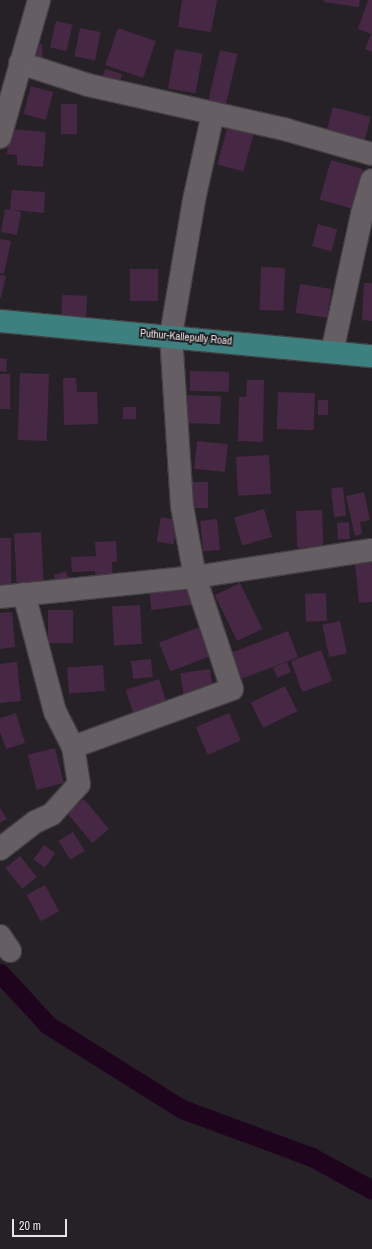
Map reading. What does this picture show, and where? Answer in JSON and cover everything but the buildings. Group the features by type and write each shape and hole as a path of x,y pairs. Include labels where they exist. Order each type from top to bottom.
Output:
{"main road":[{"name":"Puthur-Kallepully Road","path":"0,321 171,335 372,356"}],"street":[{"path":"0,137 20,62 39,0"},
{"path":"20,62 88,85 213,113 372,154"},
{"path":"73,747 232,689 195,577 182,506 171,335 194,200 213,113"},
{"path":"332,352 370,190"},
{"path":"0,597 195,577 348,552 372,550"},
{"path":"0,849 35,822 52,814 79,784 73,747 55,712 24,594"}],"waterway":[{"path":"0,973 48,1025 182,1109 312,1157 372,1190"}]}
